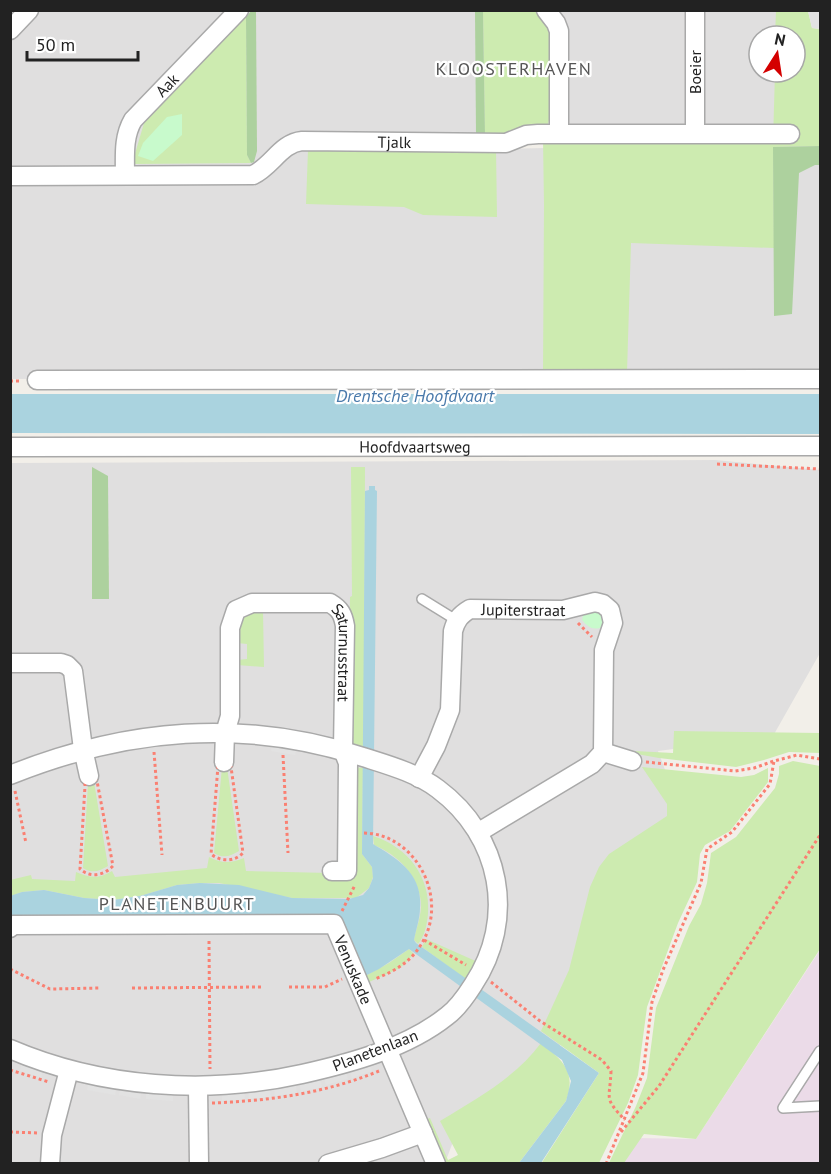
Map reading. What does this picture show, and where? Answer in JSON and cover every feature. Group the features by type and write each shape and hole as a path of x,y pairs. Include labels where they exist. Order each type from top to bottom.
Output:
{"street":[{"path":"10,30 29,10"},
{"name":"Aak","path":"125,175 125,140 127,130 133,120 239,10"},
{"path":"546,10 559,32 559,133"},
{"name":"Boeier","path":"695,10 695,133"},
{"name":"Tjalk","path":"10,176 253,175 262,171 287,145 302,141 506,143 526,135 559,133 790,134"},
{"path":"37,380 820,379"},
{"name":"Hoofdvaartsweg","path":"10,447 820,446"},
{"name":"Jupiterstraat","path":"419,778 436,746 450,710 453,631 456,620 470,609 562,610 595,602 603,604 610,610 613,623 604,650 603,752"},
{"name":"Saturnusstraat","path":"225,733 230,716 231,628 236,610 252,603 330,603 343,614 345,626 350,752"},
{"path":"10,663 61,663 73,670 83,749 89,776"},
{"name":"Planetenlaan","path":"10,775 83,749 154,745 203,732 286,738 350,752 419,778 438,788 452,801 479,832 495,875 499,904 493,943 480,975 465,997 447,1016 419,1034 335,1066 281,1079 204,1086 123,1080 69,1070 10,1049"},
{"path":"224,762 225,733"},
{"path":"332,871 347,871 350,752"},
{"path":"479,832 592,764 603,752 632,761"},
{"name":"Venuskade","path":"10,928 13,925 334,924 363,977 387,1048 436,1164"},
{"path":"50,1164 52,1135 69,1070"},
{"path":"198,1164 204,1086"},
{"path":"328,1164 351,1161 423,1133"}],"lane":[{"path":"422,599 456,620"},
{"path":"820,1051 783,1108 820,1106"}],"path":[{"path":"562,610 604,650"},
{"path":"143,756 154,745"},
{"path":"154,745 162,855"},
{"path":"288,853 283,755 292,757"},
{"path":"632,761 735,771 754,768 797,755 820,759"},
{"path":"606,1164 643,1073 652,1002 663,970 701,883 707,849 732,832 770,784 774,773 774,761"},
{"path":"224,762 231,767 243,853 234,859 226,860 217,859 211,854 218,766 224,762"},
{"path":"89,776 97,781 113,866 108,871 93,875 80,869 85,782 89,776"},
{"path":"10,793 15,791 26,843"},
{"path":"289,987 325,987 400,968 423,941 430,919 432,902 429,885 423,872 411,854 388,837 359,833"},
{"path":"620,1133 659,1086 820,835"},
{"path":"338,917 349,899"},
{"path":"204,1086 209,987 209,924"},
{"path":"423,941 480,975 540,1021 602,1060 611,1071 608,1099 625,1120"},
{"path":"10,969 50,989 100,988"},
{"path":"132,988 262,987"},
{"path":"10,1132 28,1131 52,1135"}],"shaded area":[{"path":"10,11 484,11 487,149 546,148 549,141 547,34 532,11 786,11 786,24 747,24 747,84 792,84 820,135 820,375 11,379"},
{"path":"808,11 820,11 820,29 812,28"},
{"path":"715,460 820,470 820,653 773,736 658,751 683,818 546,1071 454,1139 445,1163 11,1163 10,463"},
{"path":"272,742 297,745 295,755 271,751"},
{"path":"820,950 820,1163 620,1164 636,1138 696,1139"},
{"path":"23,1060 44,1067 41,1078 20,1071"},
{"path":"369,1061 372,1071 352,1078 349,1068"},
{"path":"345,1069 348,1079 326,1085 323,1075"},
{"path":"319,1076 322,1087 301,1092 299,1081"},
{"path":"89,1079 117,1085 115,1095 87,1090"},
{"path":"295,1082 297,1093 275,1096 274,1086"},
{"path":"121,1085 142,1088 140,1099 119,1095"},
{"path":"269,1086 271,1097 249,1099 248,1089"},
{"path":"146,1089 173,1091 173,1101 146,1099"},
{"path":"244,1089 245,1100 222,1101 222,1091"}],"green space":[{"path":"251,11 256,11 257,151 254,162 251,163 247,155 246,17"},
{"path":"475,11 483,11 485,135 476,135"},
{"path":"483,11 535,11 551,31 551,112 548,124 516,134 485,135"},
{"path":"776,11 808,11 812,28 820,29 820,146 773,147 774,248 631,243 627,372 543,372 543,139 773,141 775,84 807,84 807,24 775,24"},
{"path":"246,17 247,155 251,163 132,164 144,123"},
{"path":"182,114 182,135 153,161 138,156 143,143 167,117"},
{"path":"820,146 820,165 799,173 792,314 774,316 773,147"},
{"path":"496,148 497,217 423,215 404,207 306,204 308,150"},
{"path":"92,467 108,476 109,599 92,599"},
{"path":"351,467 365,467 364,748 358,745 356,748 352,745 348,731 350,597 352,596"},
{"path":"591,608 601,613 603,623 600,628 590,627 582,620 584,610"},
{"path":"263,610 264,667 237,665 237,660 247,659 247,644 237,643 237,624 246,612"},
{"path":"674,731 820,733 820,753 789,752 736,767 659,758 615,750 673,753"},
{"path":"793,761 820,766 820,949 696,1139 644,1134 624,1163 609,1163 647,1078 656,1008 689,926 701,904 707,883 711,853 736,837 775,788 779,766"},
{"path":"222,767 227,767 239,851 224,856 214,853"},
{"path":"353,767 363,768 362,854 372,867 373,877 369,888 356,898 292,898 219,883 177,885 140,896 113,900 84,898 44,890 22,892 11,896 10,880 31,875 32,879 75,881 76,872 94,877 112,871 115,877 207,868 209,857 227,862 244,858 246,871 330,873 350,877"},
{"path":"642,767 741,777 754,775 768,768 768,782 730,831 705,845 700,854 697,882 678,923 647,1007 638,1075 628,1103 599,1163 541,1164 599,1073 541,1031 569,970 590,887 599,867 609,854 667,816 667,804"},
{"path":"94,782 108,866 93,871 83,868 88,783"},
{"path":"373,836 386,841 407,856 415,865 426,888 428,914 424,934 418,944 414,940 421,902 416,883 399,860 374,845"},
{"path":"426,939 480,963 468,981 422,947"},
{"path":"409,949 414,954 400,968 367,983 365,976"},
{"path":"541,1043 566,1067 570,1082 569,1091 566,1101 519,1163 442,1163 424,1120 430,1118 448,1160 458,1155 440,1121 507,1077"}],"water":[{"name":"Drentsche Hoofdvaart","path":"11,394 820,394 820,434 11,433"},
{"path":"369,486 375,486 377,491 373,844 400,862 413,877 417,886 420,908 414,940 416,943 599,1073 541,1163 519,1163 566,1101 571,1081 562,1060 409,949 365,976 338,917 11,917 10,896 22,892 44,890 84,898 113,900 140,896 177,885 200,883 239,885 292,898 349,899 363,895 369,888 373,878 372,867 362,854 365,491 369,490"}],"district":[{"name":"KLOOSTERHAVEN","path":"514,68"},
{"name":"PLANETENBUURT","path":"177,903"}]}
